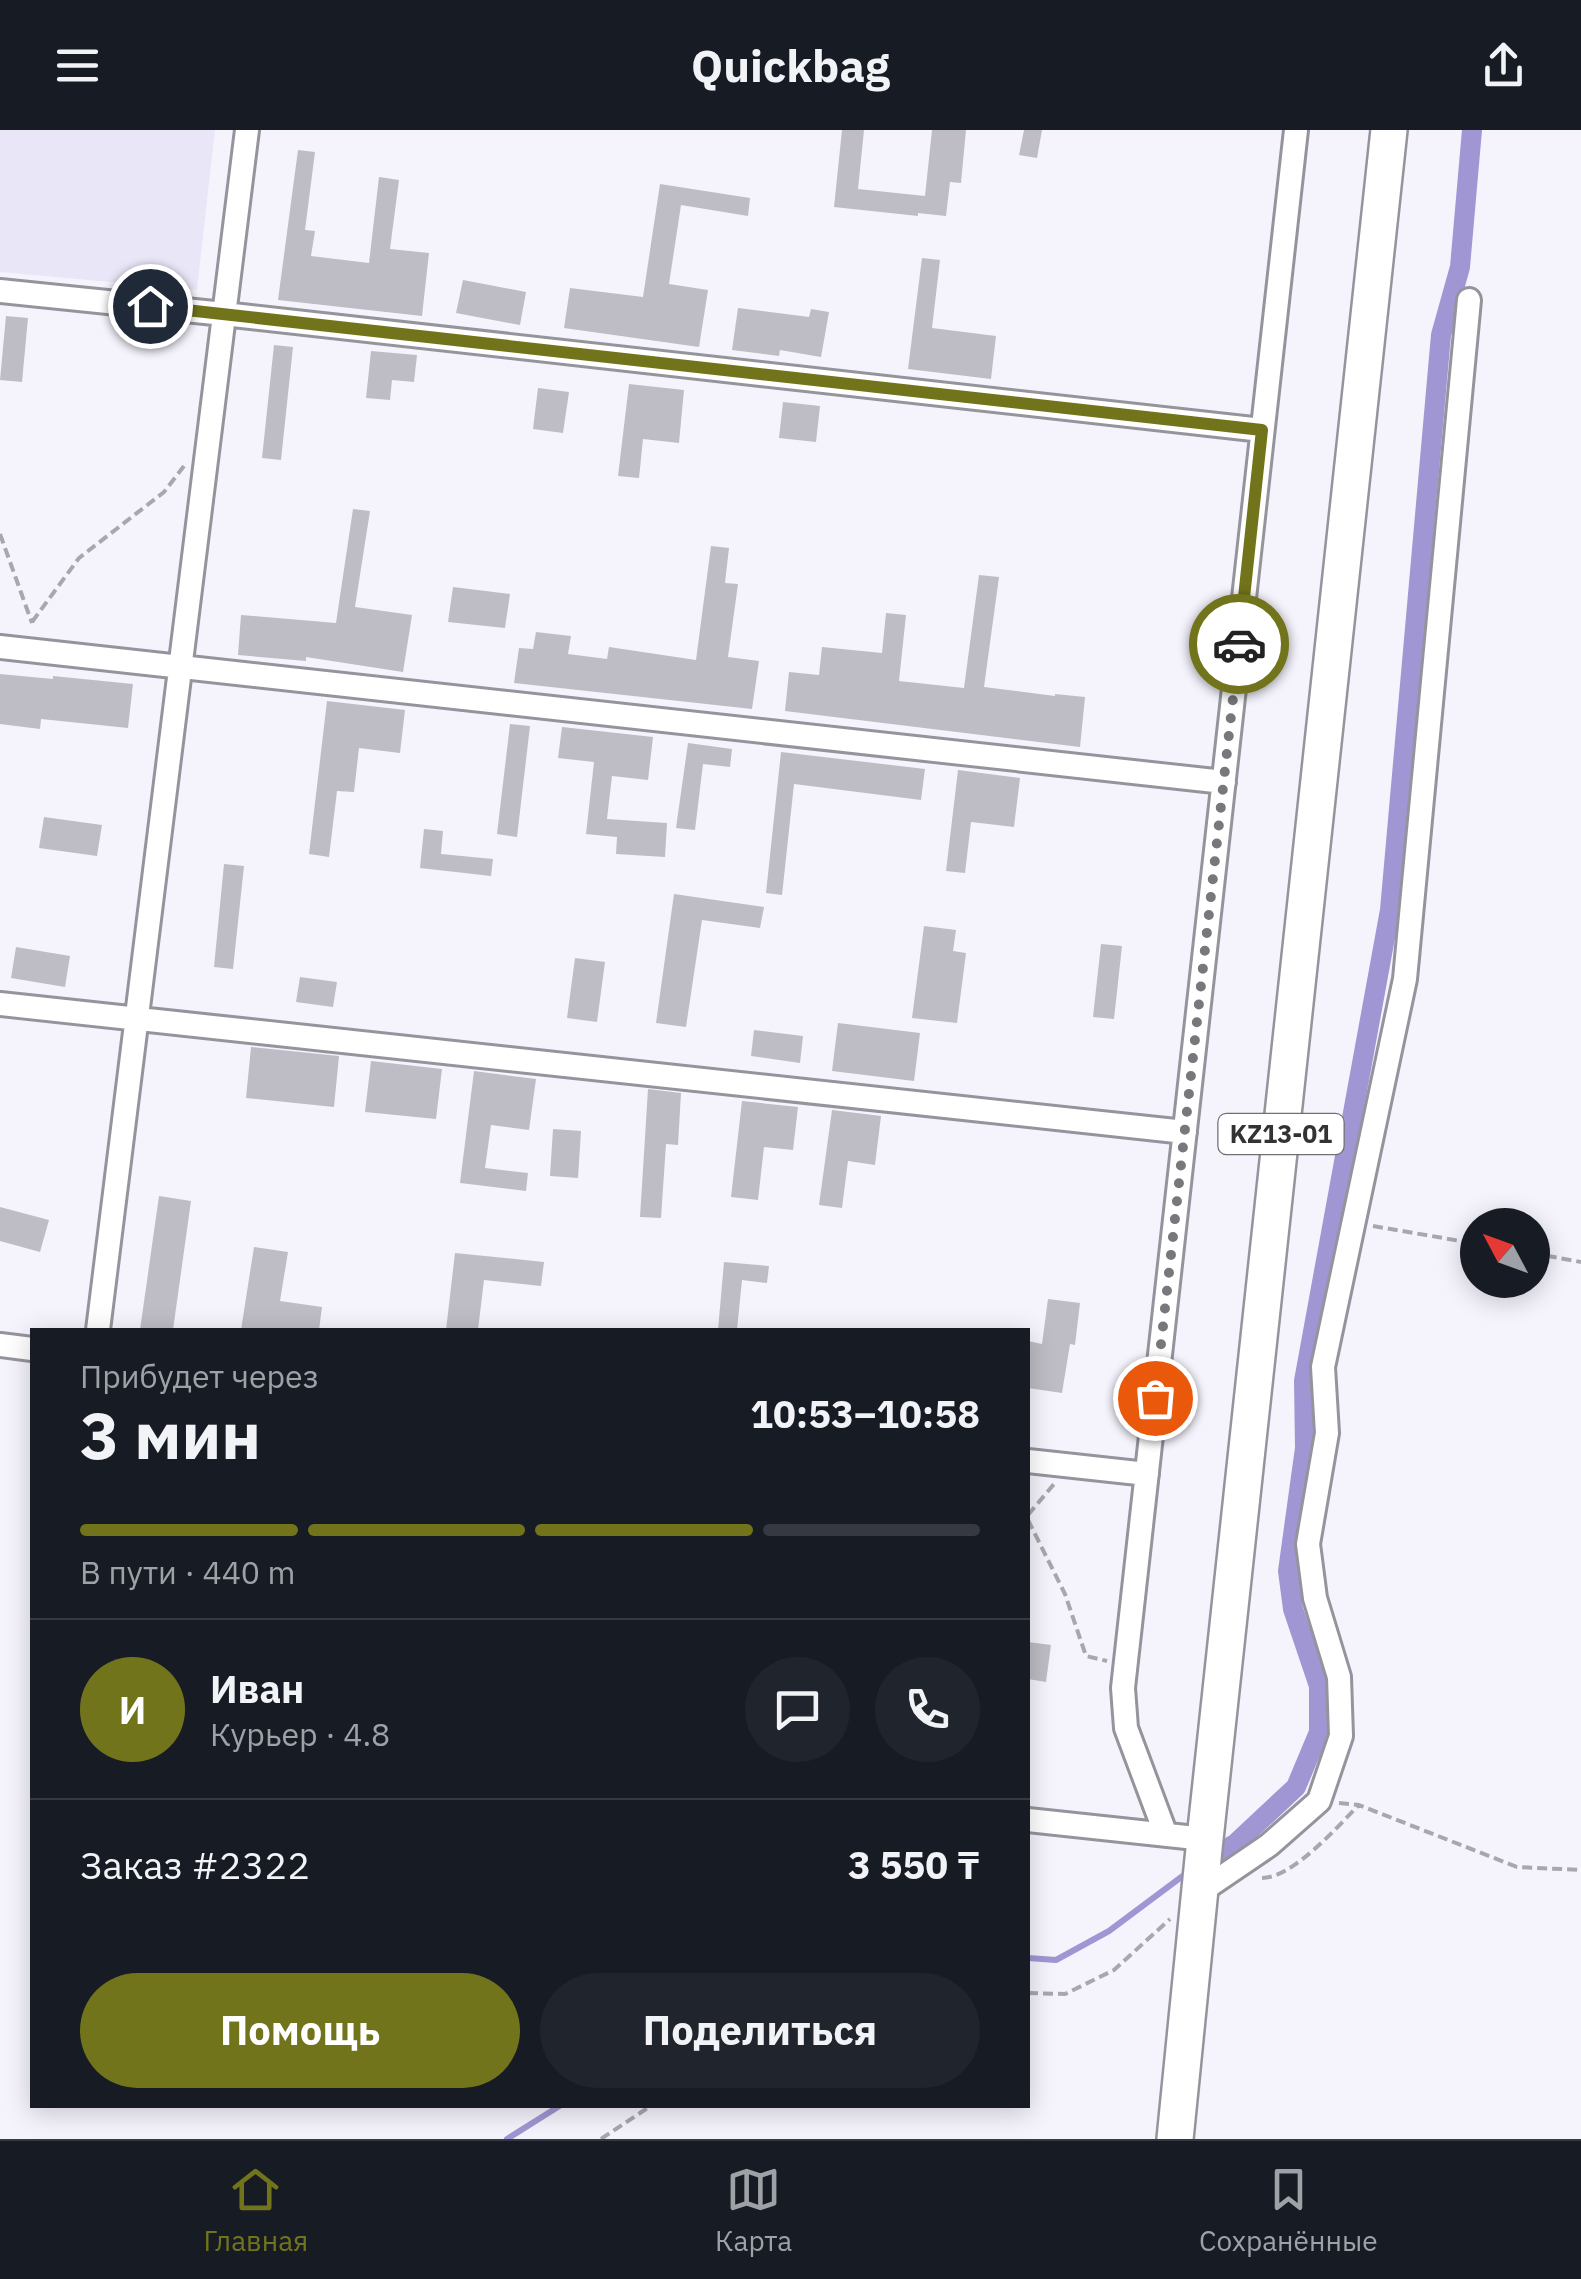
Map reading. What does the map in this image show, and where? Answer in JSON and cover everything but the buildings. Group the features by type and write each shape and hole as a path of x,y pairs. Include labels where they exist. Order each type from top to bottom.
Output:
{"highway":[{"name":"KZ13-01","path":"1175,2139 1211,1884 1204,1839 1389,130"}],"street":[{"path":"98,1328 247,130"},
{"path":"1166,1835 1126,1728 1123,1688 1296,130"},
{"path":"0,291 1262,430"},
{"path":"1211,1884 1269,1845 1319,1801 1341,1736 1339,1678 1315,1598 1308,1544 1327,1433 1323,1367 1405,979 1469,300"},
{"path":"0,647 1224,782"},
{"path":"0,1004 1185,1132"},
{"path":"0,1345 30,1349"},
{"path":"1030,1461 1147,1474"},
{"path":"1030,1820 1204,1839"}],"path":[{"path":"32,622 78,558 164,492 210,433"},
{"path":"0,534 42,652"},
{"path":"1353,1222 1460,1241"},
{"path":"1550,1257 1581,1262"},
{"path":"1030,1515 1070,1466"},
{"path":"1030,1521 1065,1594 1086,1656 1126,1666"},
{"path":"1319,1801 1360,1805 1517,1867 1581,1870"},
{"path":"1030,1993 1065,1994 1114,1970 1211,1884 1271,1878 1311,1853 1360,1805"},
{"path":"600,2139 647,2108"}],"shaded area":[{"path":"0,130 215,130 197,290 0,272"}],"waterway":[{"path":"1206,1861 1235,1844 1296,1787 1319,1732 1319,1686 1293,1609 1288,1571 1305,1448 1304,1381 1390,910 1441,335 1460,267 1472,130"},
{"path":"1030,1958 1056,1960 1109,1931 1188,1872"},
{"path":"507,2139 556,2108"}],"way so far":[{"path":"1155,1398 1239,644"}],"route":[{"path":"150,306 1262,430 1239,644"}]}
